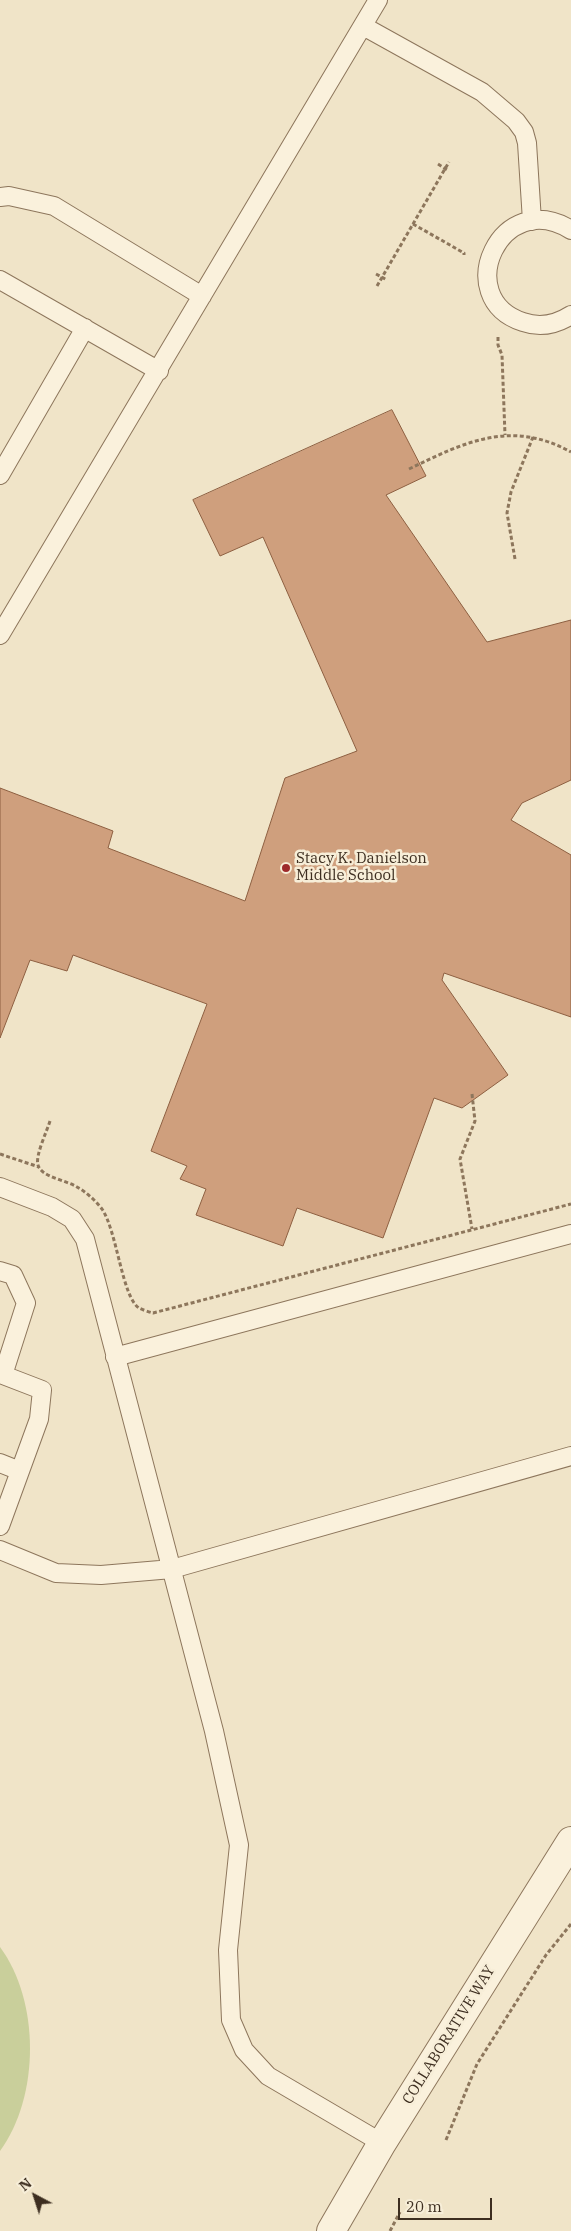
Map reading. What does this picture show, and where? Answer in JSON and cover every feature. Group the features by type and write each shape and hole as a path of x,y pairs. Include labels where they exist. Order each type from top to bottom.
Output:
{"street":[{"name":"COLLABORATIVE WAY","path":"331,2231 382,2143 571,1841"}],"lane":[{"path":"0,635 159,371 378,0"},
{"path":"363,26 482,92 516,121 524,132 528,143 532,220"},
{"path":"0,197 9,196 54,206 202,296"},
{"path":"571,230 552,221 532,220 511,228 495,244 487,266 487,277 493,298 508,315 528,324 551,324 571,315"},
{"path":"2,287 84,328 159,371"},
{"path":"0,475 84,328"},
{"path":"0,1187 52,1207 72,1219 84,1238 214,1731 239,1844 228,1950 231,2020 244,2050 268,2076 382,2143"},
{"path":"116,1357 571,1234"},
{"path":"0,1271 13,1275 26,1303 2,1374 42,1390 39,1419 0,1526"},
{"path":"0,1550 56,1573 101,1575 172,1570 571,1456"},
{"path":"0,1464 20,1471"}],"path":[{"path":"377,286 447,170 449,162"},
{"path":"438,164 447,170"},
{"path":"376,274 387,280"},
{"path":"409,469 466,443 491,436 517,434 571,452"},
{"path":"515,558 507,513 511,492 533,438"},
{"path":"472,1094 475,1121 460,1159 472,1230"},
{"path":"50,1121 37,1164 41,1171 76,1186 91,1196 102,1210 111,1228 130,1298 138,1308 153,1314 571,1204"},
{"path":"0,1154 39,1167"},
{"path":"446,2140 477,2064 546,1955 571,1924"},
{"path":"390,2231 400,2212"}],"green space":[{"path":"0,1947 13,1969 22,1994 28,2021 30,2049 28,2077 22,2104 13,2129 0,2151"}],"building":[{"name":"Stacy K. Danielson Middle School","path":"392,410 426,476 386,495 487,642 571,620 571,780 522,803 511,820 571,855 571,1017 444,973 442,980 508,1075 462,1108 434,1098 383,1238 297,1208 283,1246 196,1215 206,1189 180,1179 187,1166 151,1151 207,1004 73,955 67,971 30,960 0,1038 0,788 113,831 108,848 245,901 285,778 357,751 263,537 220,556 193,500"}],"place":[{"name":"Stacy K. Danielson Middle School","path":"286,868"}]}
